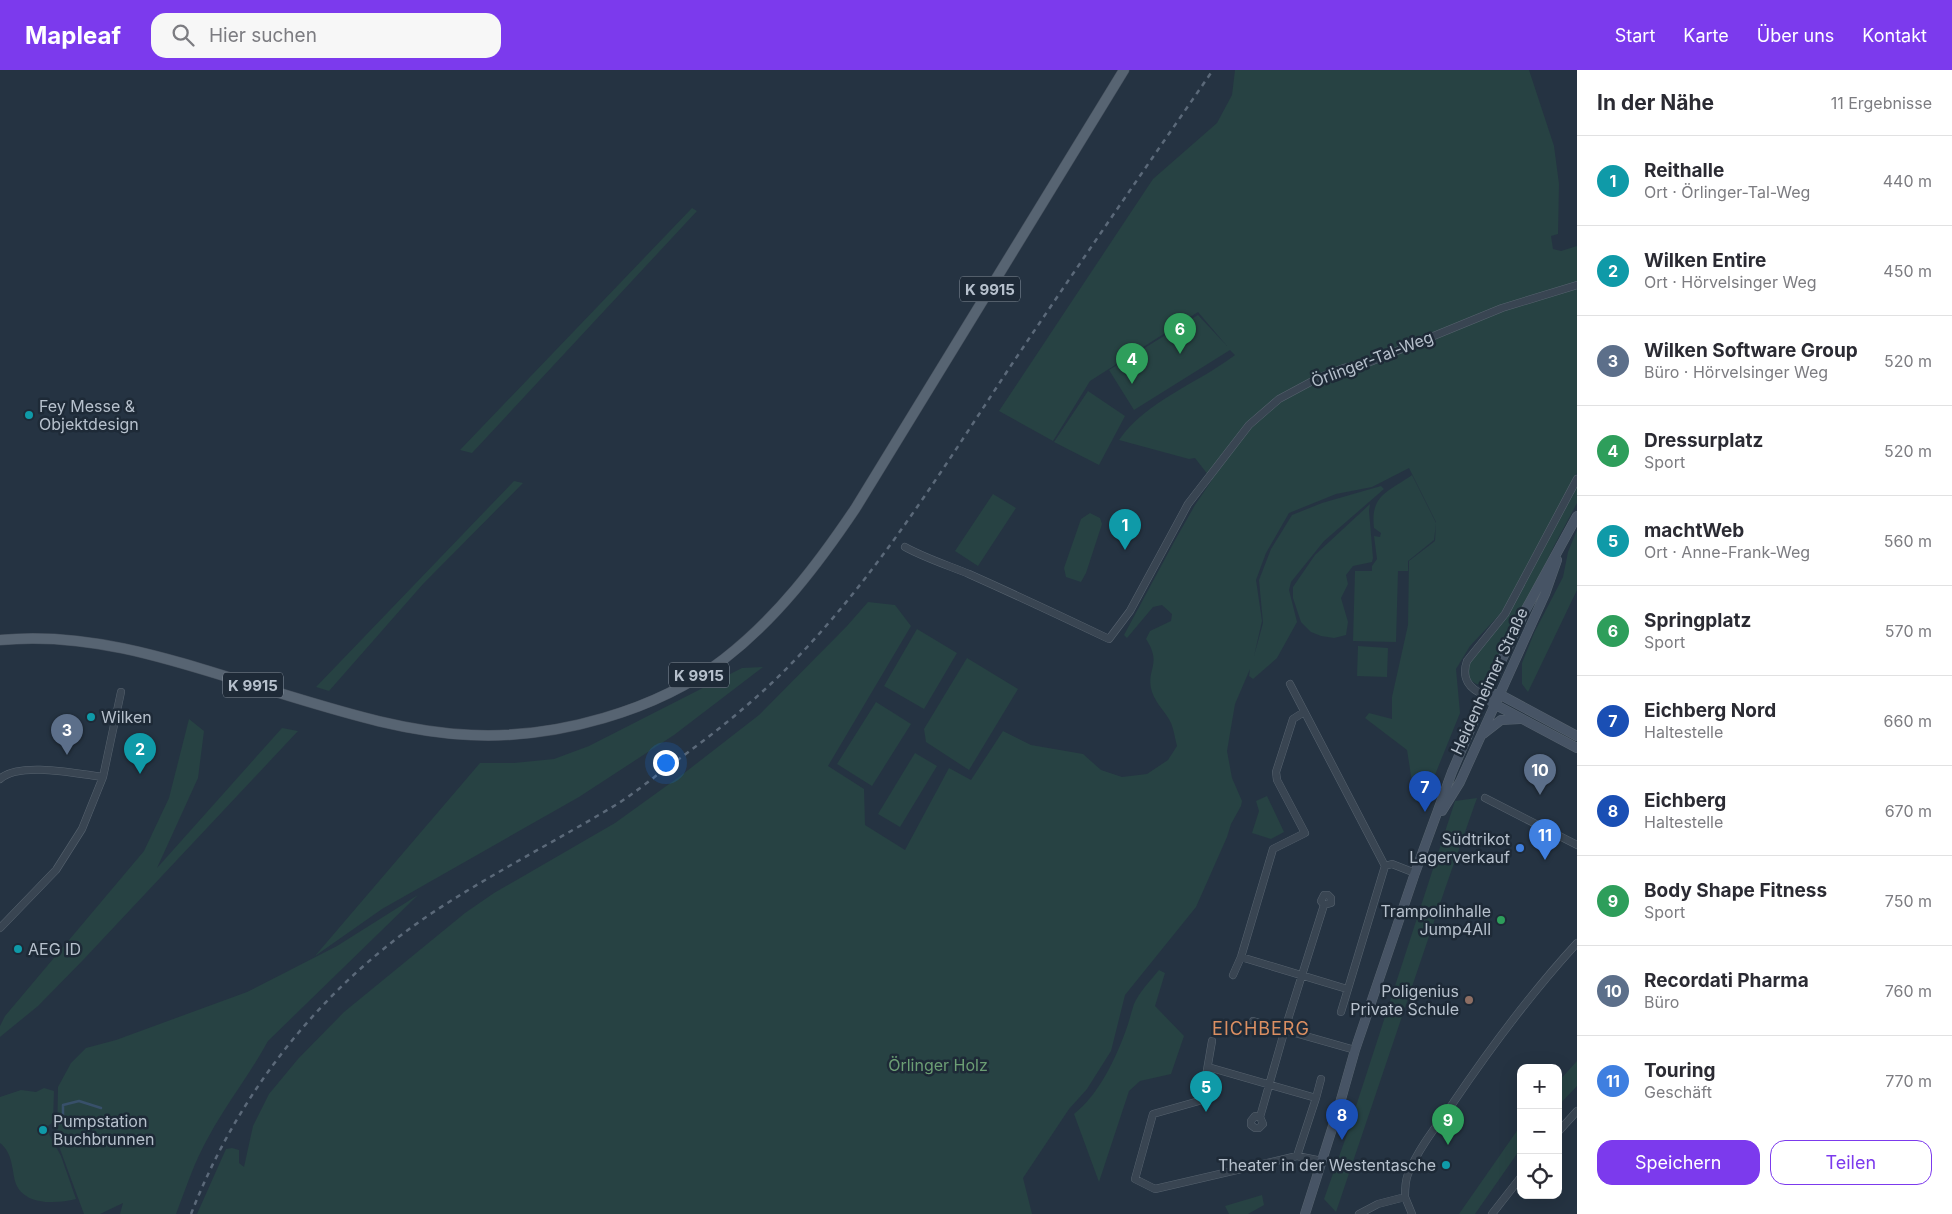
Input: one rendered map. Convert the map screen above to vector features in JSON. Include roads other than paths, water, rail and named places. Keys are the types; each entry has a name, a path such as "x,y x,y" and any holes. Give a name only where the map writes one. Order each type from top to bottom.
{"main road":[{"name":"K 9915","path":"0,640 89,641 135,650 177,660 360,717 428,730 470,735 505,735 548,731 614,715 654,699 688,682 722,660 776,611 820,559 842,529 1124,70"},
{"name":"Heidenheimer Straße","path":"1436,820 1456,788 1545,594 1560,550 1577,516"},
{"name":"Heidenheimer Straße","path":"1305,1214 1355,1050 1415,873 1452,772 1485,695 1525,611 1547,569 1560,550"},
{"path":"1507,678 1508,690 1524,707"},
{"path":"1485,695 1499,694 1577,736"},
{"path":"1485,695 1494,704 1577,748"},
{"path":"1479,738 1488,728 1501,720 1523,720"}],"street":[{"name":"Örlinger-Tal-Weg","path":"905,548 920,556 948,565 1109,639 1130,611 1188,504 1249,425 1279,399 1318,378 1344,368 1370,362 1502,308 1577,285"},
{"path":"1485,695 1475,691 1466,679 1464,670 1467,661 1506,614 1577,479"},
{"path":"1290,684 1386,866 1341,1012"},
{"path":"0,928 56,870 82,829 103,777 121,692"},
{"path":"1233,976 1273,849 1305,833 1277,780 1276,772 1293,719 1304,712"},
{"path":"0,779 4,776 30,770 48,769 103,777"},
{"path":"1485,798 1577,845"},
{"path":"1386,866 1392,864 1415,873"},
{"path":"1260,1117 1324,905"},
{"path":"1412,1214 1405,1196 1406,1179 1408,1172 1432,1132 1489,1051 1544,980 1577,943"},
{"path":"1240,958 1347,989"},
{"path":"1252,1021 1355,1050"},
{"path":"1212,1041 1208,1067 1199,1101 1153,1114 1135,1179 1155,1189 1298,1156 1322,1161"},
{"path":"1208,1067 1316,1098"},
{"path":"1298,1156 1321,1079"},
{"path":"1562,1128 1577,1111"},
{"path":"1492,1214 1517,1182"},
{"path":"1359,1214 1378,1204 1405,1196"}],"waterway":[{"path":"59,1124 63,1118 63,1105 79,1101 101,1108"}],"railway":[{"path":"191,1214 233,1125 259,1084 288,1045 320,1008 355,974 392,942 432,913 634,793 746,706 777,678 823,629 910,518 1063,288 1213,70"}],"place":[{"name":"Springplatz","path":"1180,354"},
{"name":"Dressurplatz","path":"1132,384"},
{"name":"Fey Messe & Objektdesign","path":"29,415"},
{"name":"Reithalle","path":"1125,550"},
{"name":"Wilken","path":"91,717"},
{"name":"Wilken Software Group","path":"67,755"},
{"name":"Wilken Entire","path":"140,774"},
{"name":"Recordati Pharma","path":"1540,795"},
{"name":"Eichberg Nord","path":"1425,812"},
{"name":"Südtrikot Lagerverkauf","path":"1520,848"},
{"name":"Touring","path":"1545,860"},
{"name":"Trampolinhalle Jump4All","path":"1501,920"},
{"name":"AEG ID","path":"18,949"},
{"name":"Poligenius Private Schule","path":"1469,1000"},
{"name":"machtWeb","path":"1206,1112"},
{"name":"Pumpstation Buchbrunnen","path":"43,1130"},
{"name":"Eichberg","path":"1342,1140"},
{"name":"Body Shape Fitness","path":"1448,1145"},
{"name":"Theater in der Westentasche","path":"1446,1165"}],"district":[{"name":"EICHBERG","path":"1261,1028"}],"park label":[{"name":"Örlinger Holz","path":"938,1065"}]}
